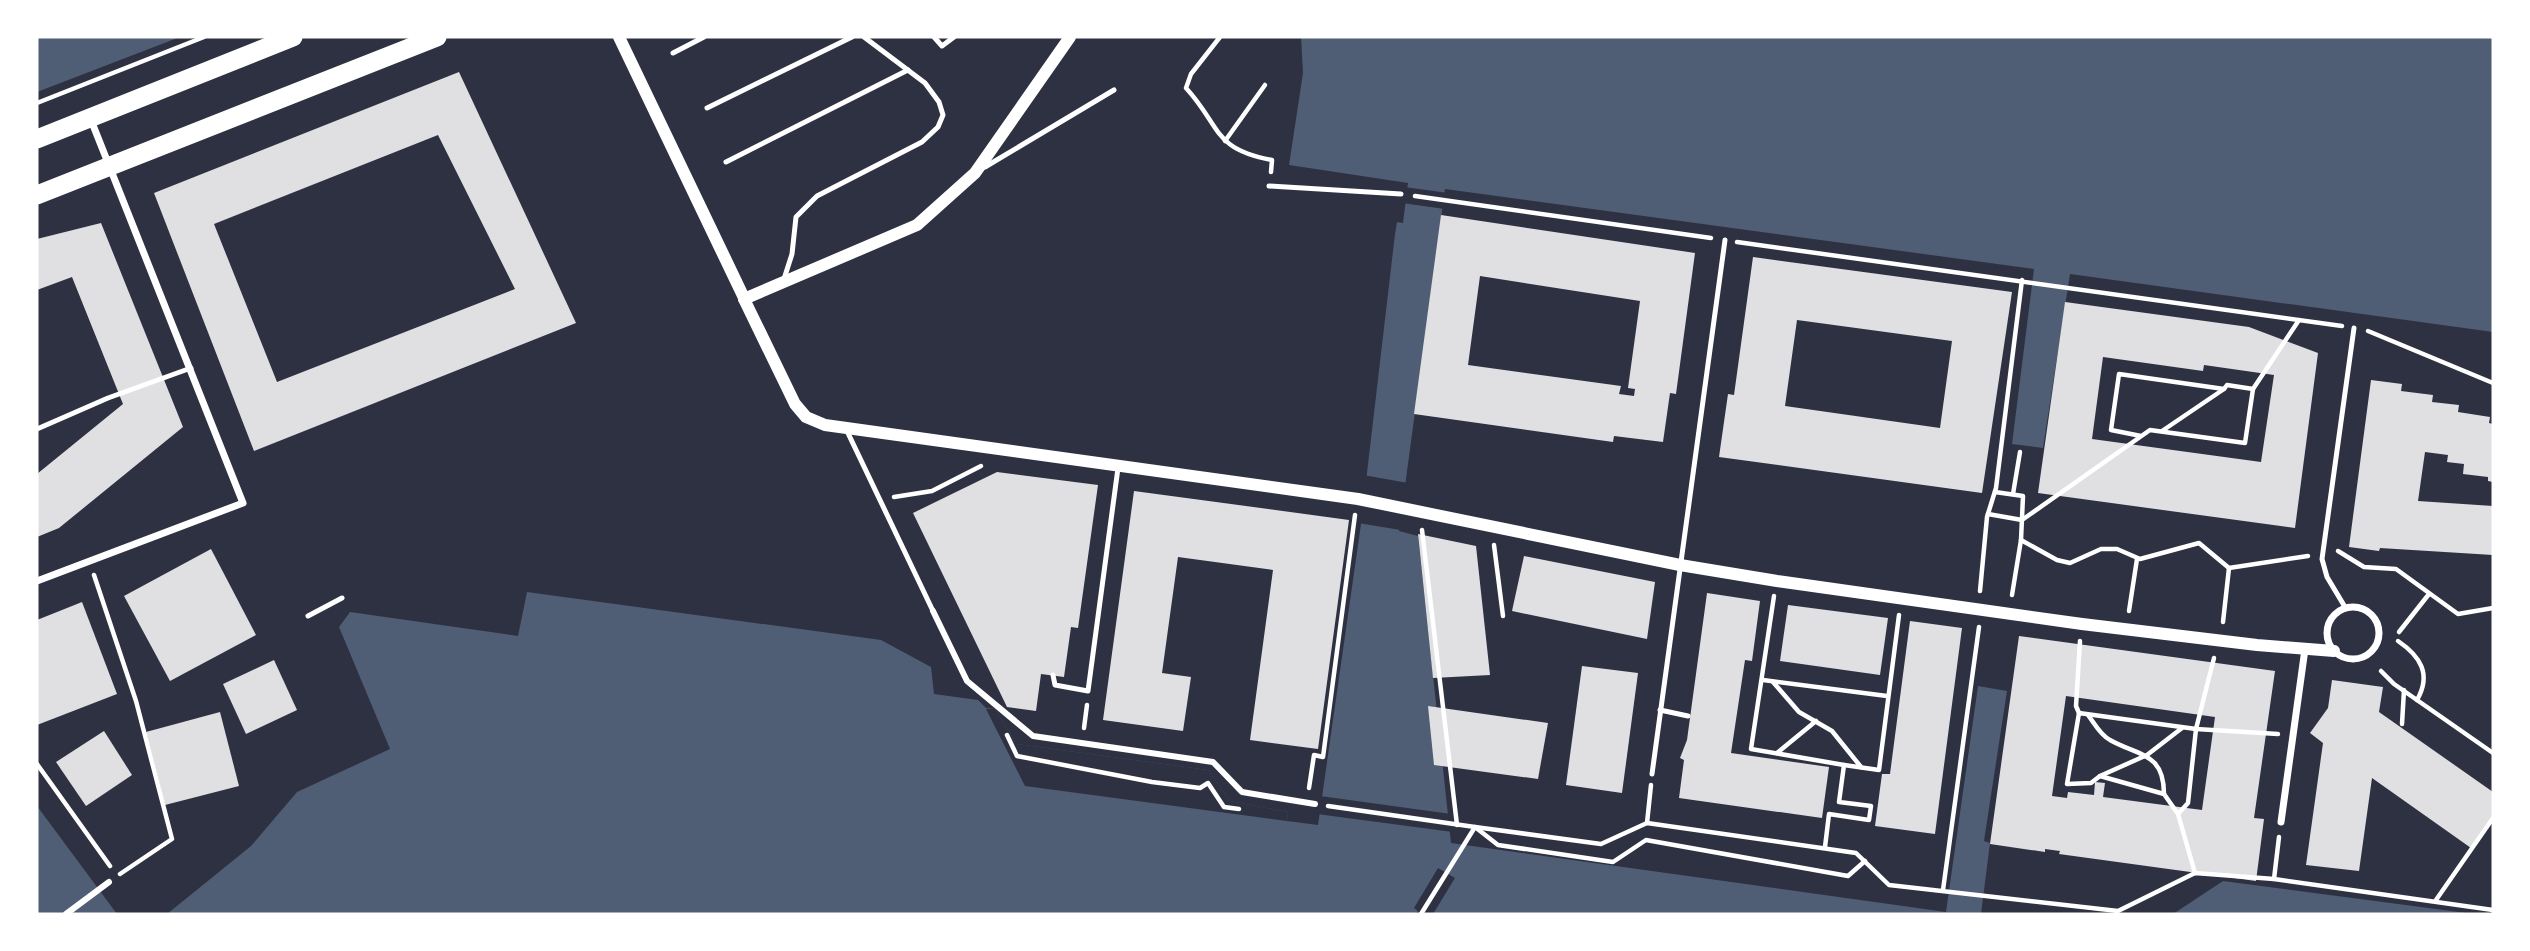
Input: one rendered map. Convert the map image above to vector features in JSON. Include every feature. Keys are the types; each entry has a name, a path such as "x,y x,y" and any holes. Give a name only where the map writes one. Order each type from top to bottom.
{"highway":[{"path":"37,139 293,37"},
{"path":"37,195 437,37"}],"street":[{"path":"619,37 801,412 813,421 846,428 1358,499 1680,565 1777,581 2082,624 2334,651 2348,659 2365,656 2372,651 2379,635 2375,618 2369,612 2353,606 2337,611 2328,625 2328,642 2334,651"},
{"path":"745,300 918,225 975,173 1070,37"},
{"path":"37,581 243,503 90,117"},
{"path":"933,611 967,681 1033,736 1213,762 1242,792 1315,804"},
{"path":"2281,822 2305,649"},
{"path":"66,914 108,882"}],"lane":[{"path":"673,53 704,37"},
{"path":"707,108 852,37"},
{"path":"780,284 788,275 796,217 817,196 922,142 938,127 943,115 939,102 925,83 864,37"},
{"path":"934,37 942,46 954,37"},
{"path":"726,162 908,71"},
{"path":"975,173 1114,90"},
{"path":"1269,186 1401,194"},
{"path":"1652,774 1725,240"},
{"path":"2345,607 2327,577 2323,553 2354,328"},
{"path":"37,429 108,398 191,368"},
{"path":"846,428 933,611"},
{"path":"1053,675 1055,685 1088,691 1119,464"},
{"path":"308,616 342,598"},
{"path":"1660,710 1688,716"}],"path":[{"path":"37,103 204,37"},
{"path":"1220,37 1191,74 1186,88 1198,101 1210,125 1225,141 1244,155 1272,160 1269,186"},
{"path":"1225,141 1265,85"},
{"path":"1401,194 1447,201"},
{"path":"1980,591 1987,514 1995,492 2025,281 2354,328"},
{"path":"1987,514 2022,520 2150,430 2245,443 2253,389 2298,320"},
{"path":"2379,336 2493,383"},
{"path":"2141,436 2111,430 2119,373 2224,389"},
{"path":"2161,431 2227,385 2253,389"},
{"path":"2013,494 2020,452"},
{"path":"880,500 932,491 985,464"},
{"path":"1995,492 2023,496 2021,540 2012,595"},
{"path":"1307,803 1314,755 1323,757 1355,515"},
{"path":"1422,529 1457,825"},
{"path":"2021,540 2057,560 2070,563 2101,549 2117,549 2137,559 2199,543 2229,568 2339,551 2364,567 2396,569 2458,614 2493,608"},
{"path":"1494,544 1503,617"},
{"path":"2129,611 2137,559"},
{"path":"37,764 117,876 172,839 136,701 89,561"},
{"path":"2222,623 2229,568"},
{"path":"1777,581 1751,749 1861,768 1879,770 1902,597"},
{"path":"2399,632 2428,594"},
{"path":"1943,890 1979,632"},
{"path":"2080,640 2076,706 2079,713 2067,784 2091,783 2100,776 2147,755 2183,727"},
{"path":"2398,641 2412,650 2424,668 2424,684 2417,699"},
{"path":"2178,814 2189,803 2196,729 2214,657"},
{"path":"2381,671 2493,753"},
{"path":"1763,680 1887,696"},
{"path":"1773,681 1799,712 1832,731 1861,768"},
{"path":"2402,723 2404,690"},
{"path":"1083,743 1088,691"},
{"path":"992,703 1017,756 1092,768 1152,782 1200,788 1208,783"},
{"path":"2079,713 2196,729 2293,736"},
{"path":"2088,715 2107,739 2147,755 2164,780 2164,794 2178,814 2195,873"},
{"path":"1776,753 1816,721"},
{"path":"1825,847 1829,814 1869,820 1871,806 1839,802 1844,765"},
{"path":"1647,823 1652,774"},
{"path":"2100,776 2164,794"},
{"path":"1315,804 1601,844 1647,823 1856,853 1889,885 2118,911 2195,873 2274,880 2493,910"},
{"path":"2435,900 2493,818"},
{"path":"2274,880 2281,822"},
{"path":"1421,914 1475,828"},
{"path":"1475,828 1498,845 1613,862 1646,840 1848,876 1865,861"}],"water":[{"path":"37,37 180,37 37,92"},
{"path":"1301,37 2493,37 2493,332 2070,274 2043,448 2012,444 2034,269 1445,189 1399,531 1418,536 1451,843 1946,912 1978,686 2007,691 1984,841 1990,843 1981,914 167,914 251,846 297,792 390,749 339,627 350,612 518,636 527,592 881,640 931,667 934,694 978,700 986,708 995,709 1017,744 1208,770 1230,801 1288,812 1287,821 1318,825 1361,524 1395,234 1397,222 1403,223 1408,183 1289,165 1303,73"},
{"path":"37,806 117,914 37,914"},
{"path":"2223,881 2474,914 2173,914"}],"pier":[{"path":"1404,187 1448,193 1445,209 1402,203"},
{"path":"1363,475 1408,483 1403,529 1407,531 1358,523"},
{"path":"986,709 995,709 1017,744 1208,770 1230,801 1288,812 1287,821 1025,786"},
{"path":"1320,796 1451,814 1453,832 1317,814"},
{"path":"1438,868 1455,878 1433,914 1415,914 1418,911 1414,908"}],"building":[{"path":"459,72 576,323 254,451 154,193","holes":["438,135 515,289 277,382 214,224"]},
{"path":"1441,215 1695,253 1676,394 1670,393 1663,442 1614,436 1613,442 1414,414","holes":["1480,276 1640,301 1628,388 1635,389 1634,396 1619,394 1621,386 1468,365"]},
{"path":"101,223 183,427 59,528 37,537 37,474 123,404 72,277 37,290 37,239"},
{"path":"1753,257 2012,292 1982,493 1719,457 1728,394 1734,395","holes":["1797,320 1952,341 1940,428 1785,406"]},
{"path":"2065,302 2249,327 2318,353 2295,528 2038,493","holes":["2103,357 2203,371 2204,365 2274,375 2261,462 2092,439"]},
{"path":"2371,380 2402,384 2401,391 2433,395 2432,402 2459,405 2458,412 2490,417 2489,423 2493,424 2493,482 2488,481 2488,477 2463,474 2464,464 2447,462 2448,455 2425,452 2418,501 2493,506 2493,555 2380,548 2379,551 2349,547"},
{"path":"997,472 1098,485 1078,628 1071,627 1064,677 1041,674 1036,711 1007,707 913,513"},
{"path":"1134,491 1349,520 1318,749 1250,740 1273,570 1178,557 1162,673 1191,677 1183,731 1103,720"},
{"path":"1418,534 1476,546 1490,675 1433,678"},
{"path":"211,549 256,635 170,681 124,596"},
{"path":"1524,556 1655,582 1647,639 1512,611"},
{"path":"1707,593 1760,601 1752,661 1745,660 1731,753 1829,767 1822,818 1679,798 1684,760 1680,758 1687,740"},
{"path":"82,602 117,694 37,725 37,620"},
{"path":"1788,605 1888,618 1880,675 1780,661"},
{"path":"1910,621 1962,628 1935,834 1875,826 1882,774 1890,774"},
{"path":"2019,636 2275,671 2254,818 2264,819 2256,881 2059,854 2060,851 2045,849 2045,852 1990,844","holes":["2066,696 2215,717 2202,810 2103,797 2105,783 2095,782 2094,795 2068,792 2067,798 2052,796"]},
{"path":"274,660 297,710 246,734 223,684"},
{"path":"1582,666 1638,673 1622,793 1566,785"},
{"path":"2332,680 2383,687 2379,712 2493,792 2493,817 2471,848 2372,778 2359,871 2306,865 2323,743 2310,733 2328,708"},
{"path":"1428,706 1548,723 1538,779 1434,765"},
{"path":"220,712 239,786 165,805 146,732"},
{"path":"104,731 132,775 86,806 56,762"}]}
